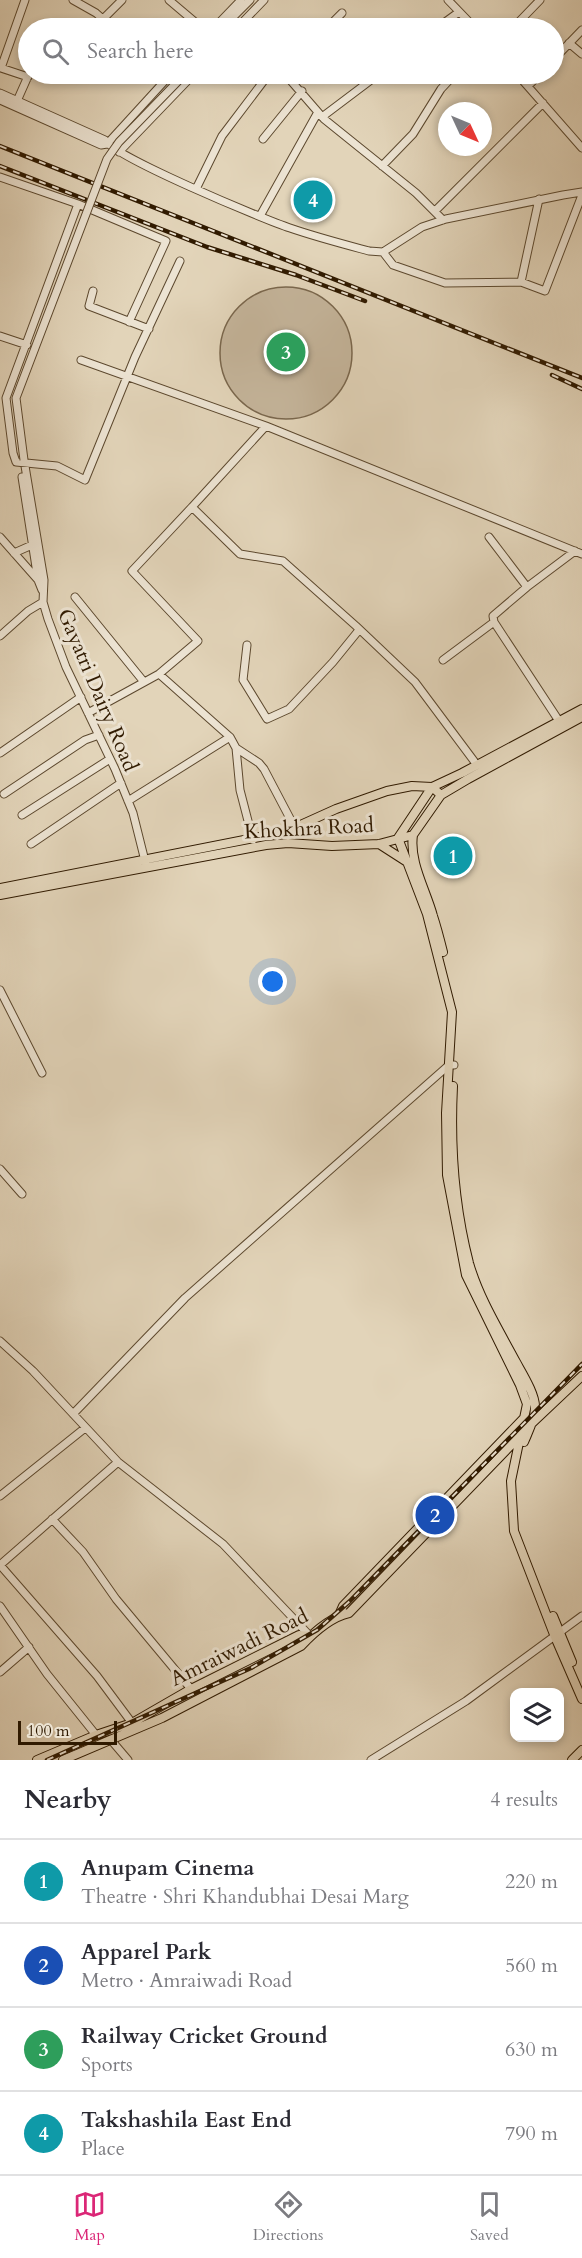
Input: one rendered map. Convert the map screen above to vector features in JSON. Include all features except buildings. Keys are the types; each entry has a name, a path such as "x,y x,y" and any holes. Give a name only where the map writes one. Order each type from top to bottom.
{"main road":[{"name":"Khokhra Road","path":"0,895 285,832 336,809 387,791 412,786 432,787 582,708"},
{"path":"536,1406 466,1275 447,1175 446,1113 457,1010 434,916 411,845 413,835 441,795 582,717"},
{"path":"441,795 432,787 399,838 427,914 452,1012 452,1065"},
{"path":"285,832 288,843"},
{"name":"Khokhra Road","path":"0,888 266,845 288,843 332,846 379,844 413,835"},
{"path":"379,844 407,862"},
{"path":"339,1615 343,1606 529,1420 555,1402 582,1376"},
{"path":"520,1377 529,1420 516,1481 520,1529 582,1699"},
{"path":"536,1406 555,1402"},
{"path":"536,1406 522,1435 511,1481 514,1531 558,1636 582,1685"},
{"name":"Amraiwadi Road","path":"38,1760 96,1735 132,1723 191,1689 299,1635 310,1636 339,1615 349,1613 522,1435"},
{"path":"63,1760 162,1718 302,1646 310,1636"},
{"path":"572,1760 582,1750"}],"street":[{"path":"19,18 25,0"},
{"path":"73,0 101,18"},
{"path":"104,18 122,0"},
{"path":"169,0 190,18"},
{"path":"224,18 241,0"},
{"path":"232,18 250,0"},
{"path":"238,18 255,0"},
{"path":"247,18 264,0"},
{"path":"448,0 465,18"},
{"path":"523,18 540,0"},
{"path":"451,18 459,12"},
{"path":"337,18 342,13"},
{"path":"18,20 1,68 18,72"},
{"path":"564,48 582,30"},
{"path":"569,43 582,54"},
{"path":"17,101 24,84"},
{"path":"0,100 101,145 107,144 159,84"},
{"path":"22,462 12,398 103,156 116,139 169,84"},
{"path":"43,592 38,580 32,545 16,398 107,159 120,142 175,84"},
{"path":"119,152 184,84"},
{"path":"196,189 222,136 261,84"},
{"path":"295,84 320,114 416,193 443,220"},
{"path":"260,216 320,114 364,84"},
{"path":"382,166 413,134 446,84"},
{"path":"528,86 582,148"},
{"path":"263,139 302,91"},
{"path":"0,93 105,140 119,152 196,189 289,228 369,251 383,252 422,227 443,220 539,199 582,194 545,291 521,282 445,283 393,265 383,252"},
{"path":"435,212 543,103"},
{"path":"0,177 78,204 166,241 129,322"},
{"path":"521,282 539,199"},
{"path":"78,204 6,398 16,462 57,466 85,480 127,376 180,261"},
{"path":"93,291 89,306 149,329"},
{"path":"0,336 27,345"},
{"path":"81,360 266,426 578,553"},
{"path":"88,713 159,674 198,641 132,572 266,426"},
{"name":"Gayatri Dairy Road","path":"22,462 44,580 43,602 48,620 66,667 121,783 146,863"},
{"path":"192,507 240,554 283,561 416,682 477,765"},
{"path":"0,537 38,580"},
{"path":"489,537 528,587"},
{"path":"14,553 32,545"},
{"path":"559,721 494,622 493,616 562,561 578,553"},
{"path":"75,597 144,682"},
{"path":"0,636 28,611 43,602"},
{"path":"443,660 494,622"},
{"path":"246,645 243,680 267,719 289,709 359,630"},
{"path":"159,674 230,737 236,748 240,789 253,840"},
{"path":"0,753 81,697"},
{"path":"4,794 85,740 99,735"},
{"path":"128,801 166,775 230,737"},
{"path":"236,748 259,763 264,769 295,828"},
{"path":"22,815 110,759"},
{"path":"31,844 121,783"},
{"path":"0,990 42,1073"},
{"path":"74,1414 185,1298 452,1065"},
{"path":"0,1170 22,1194"},
{"path":"0,1341 33,1371 118,1462 224,1544 310,1636"},
{"path":"0,1496 84,1428"},
{"path":"118,1462 0,1565 97,1676 132,1723"},
{"path":"52,1519 82,1552 116,1599 191,1689"},
{"path":"0,1606 47,1674 96,1735"},
{"path":"370,1760 466,1701 558,1636 582,1616"},
{"path":"0,1672 29,1647"},
{"path":"111,1740 128,1760"}],"shaded area":[{"path":"286,287 311,292 333,306 347,328 352,353 347,378 333,400 311,414 286,419 261,414 239,400 225,378 220,353 225,328 239,306 261,292"}],"railway":[{"path":"0,146 582,378"},
{"path":"0,166 207,247 296,275 365,301"},
{"path":"552,375 582,389"},
{"path":"47,1760 251,1668 317,1630 350,1601 582,1364"}],"place":[{"name":"Takshashila East End","path":"313,200"},
{"name":"Railway Cricket Ground","path":"286,352"},
{"name":"Anupam Cinema","path":"453,856"},
{"name":"Apparel Park","path":"435,1515"}]}
